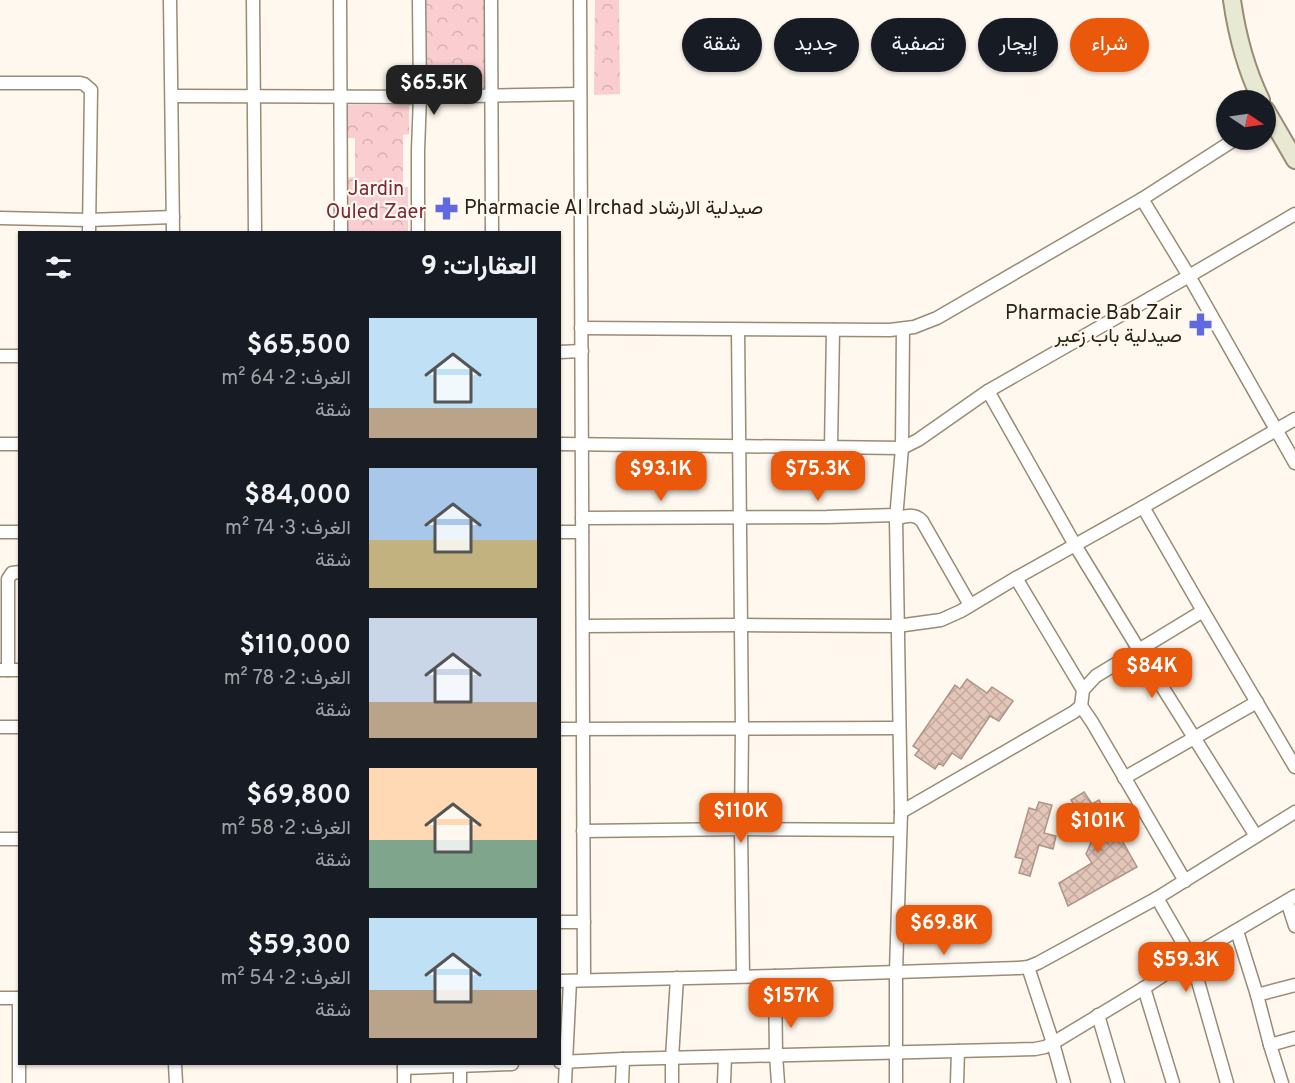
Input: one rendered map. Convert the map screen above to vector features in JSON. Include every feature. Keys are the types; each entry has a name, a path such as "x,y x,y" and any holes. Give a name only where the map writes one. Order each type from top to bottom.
{"main road":[{"path":"1232,0 1244,58 1256,90"},
{"path":"1276,129 1295,160"}],"street":[{"path":"170,0 173,231"},
{"path":"253,0 255,231"},
{"path":"340,0 341,231"},
{"path":"418,231 419,0"},
{"path":"491,0 492,231"},
{"path":"580,0 584,979"},
{"path":"0,83 80,83 91,90 89,226"},
{"path":"172,96 420,97 580,94"},
{"path":"581,328 890,330 914,327 937,318 1142,199 1218,150"},
{"path":"1142,199 1190,276 1295,463"},
{"path":"561,444 902,448 918,440 988,391 1295,214"},
{"path":"0,218 89,226 173,217"},
{"path":"896,1083 896,972 901,813 896,517 902,448 903,329"},
{"path":"738,330 743,976"},
{"path":"831,447 833,330"},
{"path":"561,352 582,351"},
{"path":"0,356 18,356"},
{"path":"988,391 1075,545 1256,836"},
{"path":"583,626 897,626 941,620 952,616 1295,419"},
{"path":"0,444 18,444"},
{"path":"1143,507 1295,767"},
{"path":"582,518 918,516 970,605"},
{"path":"0,532 18,532"},
{"path":"561,532 582,532"},
{"path":"9,670 8,579 12,573 18,572"},
{"path":"1016,578 1083,690"},
{"path":"1185,881 1081,706 1083,690 1096,676 1203,611"},
{"path":"1124,778 1257,702"},
{"path":"901,813 1081,706"},
{"path":"0,727 18,727"},
{"path":"561,729 899,728"},
{"path":"565,1083 562,1062 565,981 1028,967 1157,898 1295,812"},
{"path":"583,831 900,830"},
{"path":"0,839 18,839"},
{"path":"1157,898 1191,957 1227,1083"},
{"path":"562,1062 1035,1049 1045,1047 1191,957 1291,899 1295,926"},
{"path":"561,922 584,922"},
{"path":"1237,931 1282,1083"},
{"path":"1028,967 1064,1083"},
{"path":"775,976 778,1083"},
{"path":"672,1083 677,978"},
{"path":"1257,995 1295,984"},
{"path":"1144,988 1173,1083"},
{"path":"0,998 18,998"},
{"path":"1098,1015 1118,1083"},
{"path":"1270,1046 1295,1038"},
{"path":"957,1083 958,1051"},
{"path":"724,1083 725,1057"},
{"path":"622,1059 622,1083"},
{"path":"19,1065 19,1083"},
{"path":"175,1065 176,1083"},
{"path":"404,1083 404,1066 460,1065 460,1083"}],"green space":[{"path":"426,0 484,0 484,88 426,88"},
{"path":"595,0 619,0 620,94 594,95"},
{"name":"Jardin Ouled Zaer","path":"345,105 409,105 409,134 403,135 403,187 408,187 408,231 345,231 345,178 355,177 355,138 345,138"}],"building":[{"path":"967,679 987,693 992,687 1013,701 999,721 990,716 961,759 952,753 943,766 939,763 935,769 915,755 919,750 913,746 955,685 960,689"},
{"path":"1084,792 1092,804 1099,800 1137,867 1068,906 1059,883 1092,863 1086,854 1094,836 1071,800"},
{"path":"1039,802 1052,805 1044,833 1056,836 1053,849 1039,845 1030,876 1019,873 1023,859 1015,857 1029,808 1036,810"}],"place":[{"name":"Pharmacie Al Irchad صيدلية الارشاد","path":"446,209"},
{"name":"Pharmacie Bab Zair صيدلية باب زعير","path":"1200,325"}]}
